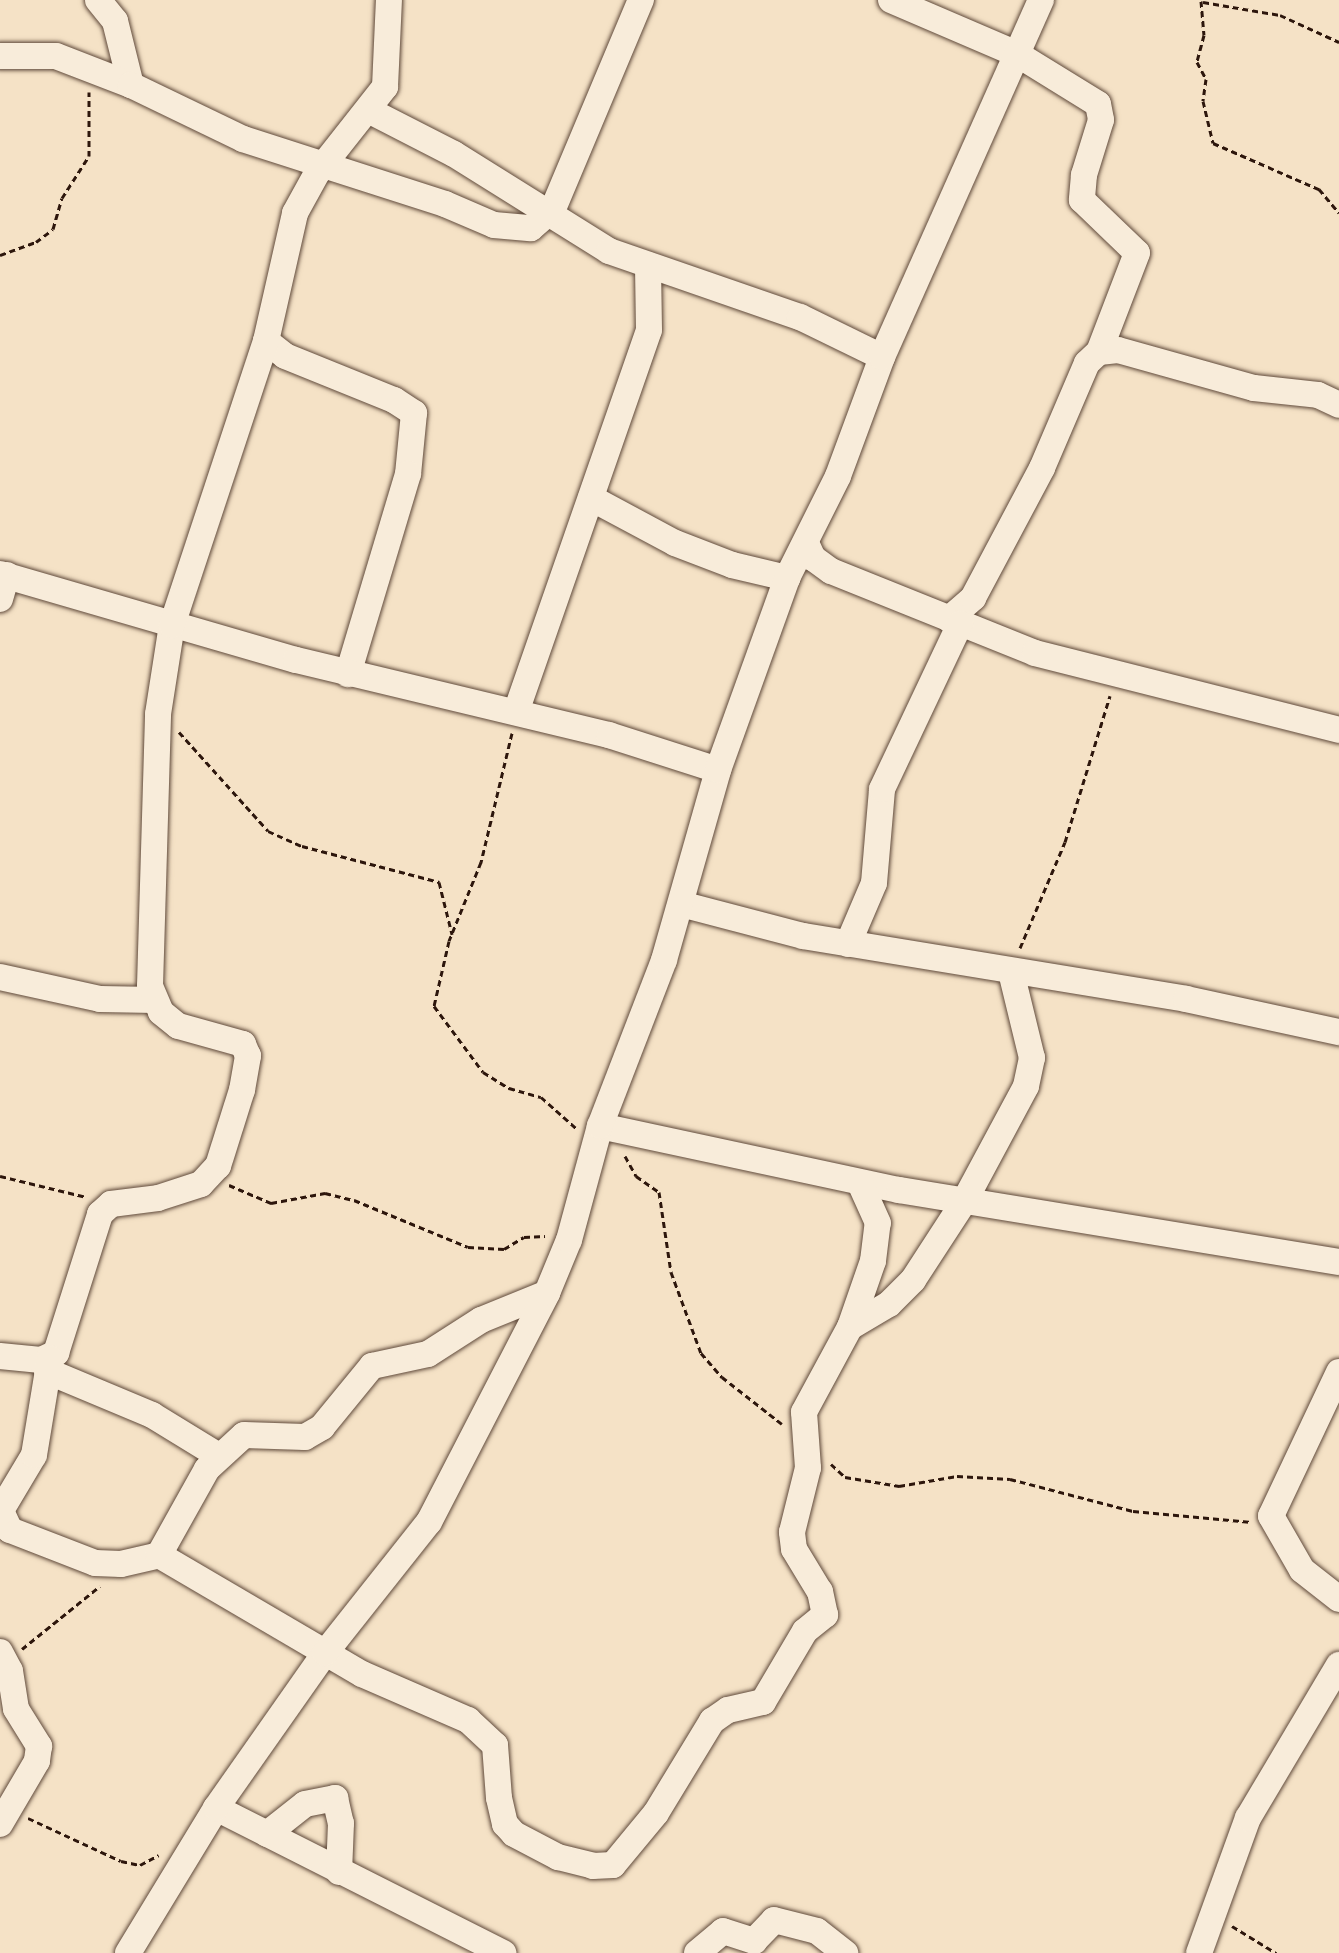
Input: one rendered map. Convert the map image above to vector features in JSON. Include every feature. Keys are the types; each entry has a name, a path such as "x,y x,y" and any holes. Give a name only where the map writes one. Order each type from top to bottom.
{"street":[{"path":"98,0 115,21 131,85"},
{"path":"389,0 387,78 370,111 326,163 295,213 266,341 172,625 158,714 150,972 155,1000 178,1026 247,1048 242,1090 218,1166 206,1179 158,1198 111,1204 95,1225 56,1353 48,1365 34,1455 1,1512 10,1530 95,1563 121,1564 159,1555 325,1653 451,1710 488,1735 498,1757 505,1824 530,1846 593,1866 613,1865 656,1813 712,1721 728,1710 763,1702 805,1631 825,1615 820,1592 792,1541 808,1468 804,1440 807,1404 850,1327 873,1261 878,1223 860,1183"},
{"path":"2,58 56,56 131,85 243,139 326,163 506,229 531,228 549,216 641,0"},
{"path":"848,944 874,883 882,789 955,621 973,598 1042,468 1087,363 1099,352 1137,253 1082,200 1101,109 1080,89 1017,54 891,0"},
{"path":"128,1953 216,1808 325,1653 429,1522 547,1293 605,1135 681,904 718,770 787,578 838,476 882,357 1041,0"},
{"path":"370,111 454,154 609,251 800,317 882,357"},
{"path":"516,712 649,330 648,265"},
{"path":"266,341 285,356 414,413 408,474 348,674"},
{"path":"1099,352 1118,350 1254,388 1318,395 1339,405"},
{"path":"591,498 675,543 732,565 787,578"},
{"path":"806,543 821,566 1035,653 1339,730"},
{"path":"2,583 172,625 348,674 516,712 718,770"},
{"path":"681,904 744,923 848,944 1186,999 1339,1032"},
{"path":"850,1327 902,1293 965,1200 1031,1073 1029,1038 1011,972"},
{"path":"0,977 78,996 155,1000"},
{"path":"605,1135 860,1183 1339,1262"},
{"path":"159,1555 195,1487 219,1456 247,1434 305,1437 322,1427 372,1366 428,1354 481,1320 547,1293"},
{"path":"0,1356 48,1365 152,1415 219,1456"},
{"path":"1339,1372 1272,1509 1271,1522 1302,1570 1339,1599"},
{"path":"3,1656 16,1709 39,1746 5,1817"},
{"path":"1199,1953 1248,1818 1339,1665"},
{"path":"267,1834 305,1804 335,1798 341,1823 339,1872"},
{"path":"216,1808 503,1953"},
{"path":"697,1953 723,1931 754,1941 774,1920 817,1931 845,1953"}],"path":[{"path":"1339,42 1280,15 1201,1 1204,35 1197,62 1206,79 1203,101 1213,143 1319,189 1339,213"},
{"path":"0,255 49,234 62,198 86,166 92,122 88,68"},
{"path":"1011,972 1065,842 1115,673"},
{"path":"516,712 481,862 452,935 434,1000 436,1012 483,1072 509,1088 541,1097 605,1135 630,1168 659,1192 671,1272 701,1353 722,1377 804,1440"},
{"path":"158,714 201,754 268,831 302,846 439,882 452,935"},
{"path":"0,1176 111,1204"},
{"path":"206,1179 271,1203 325,1193 354,1200 468,1247 509,1248 527,1236 569,1240"},
{"path":"830,1463 845,1477 899,1486 957,1476 1010,1479 1133,1511 1271,1522"},
{"path":"3,1656 121,1564"},
{"path":"5,1817 121,1861 144,1864 162,1853"},
{"path":"1215,1915 1276,1953"}]}
